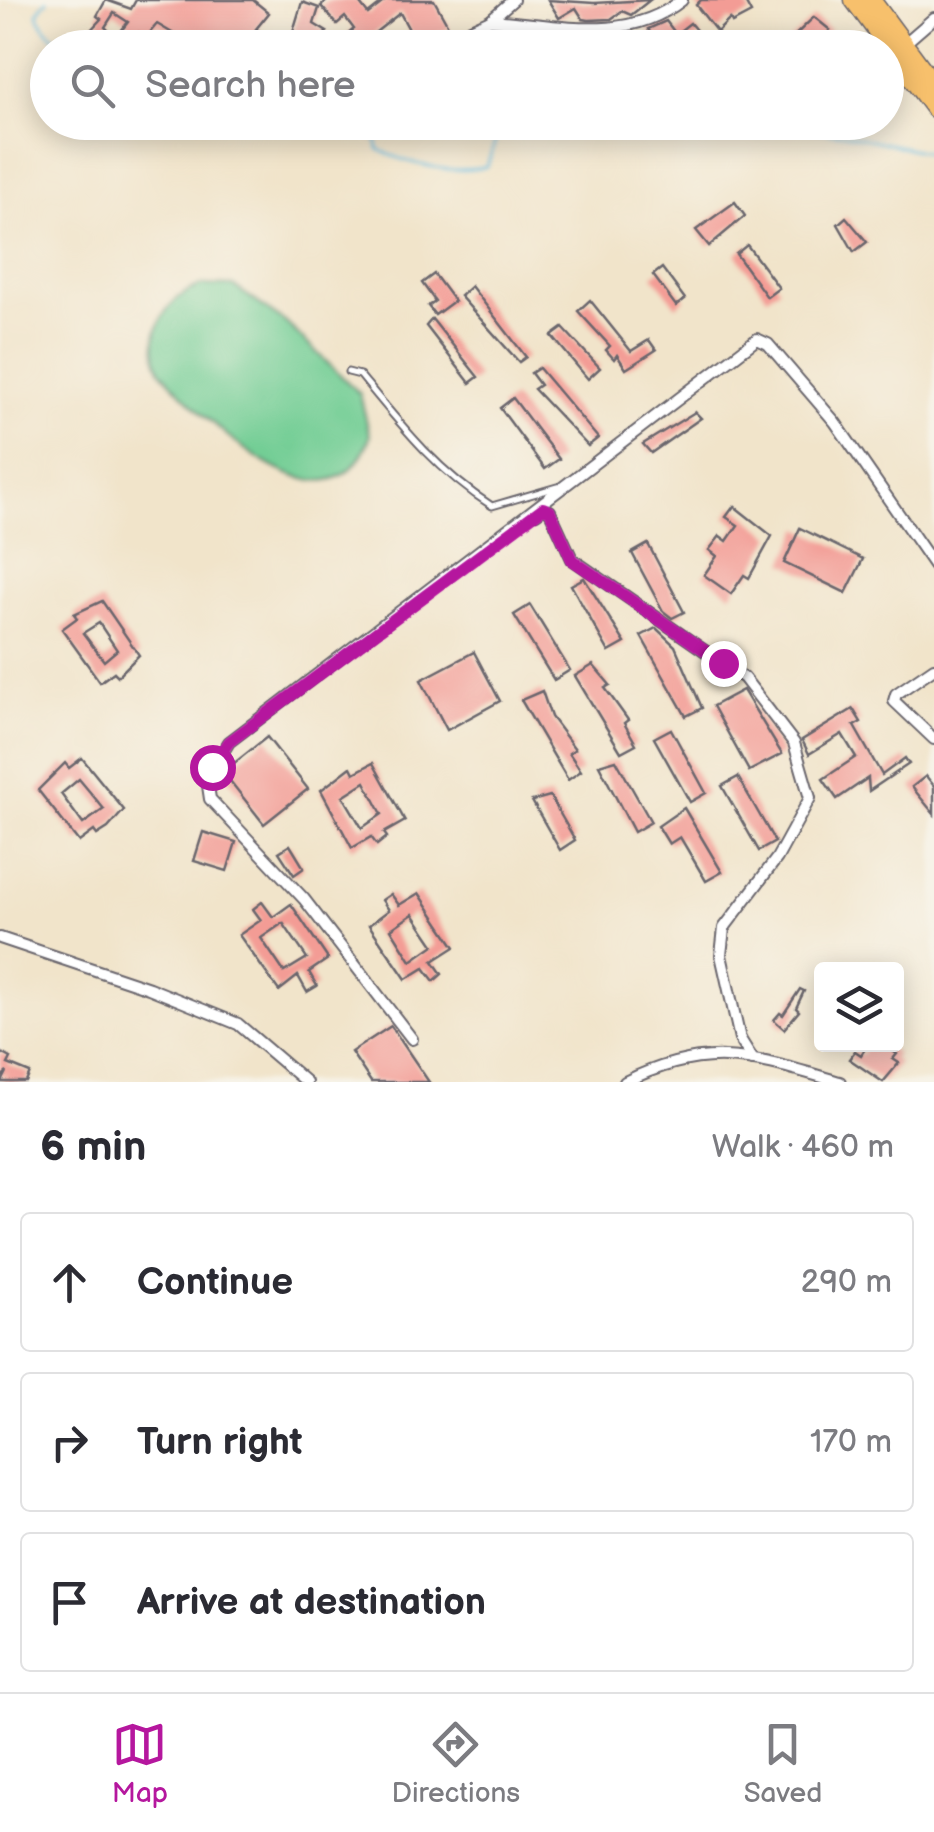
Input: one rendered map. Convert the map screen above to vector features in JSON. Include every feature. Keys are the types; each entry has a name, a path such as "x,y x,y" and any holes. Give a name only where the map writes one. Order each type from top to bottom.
{"highway":[{"path":"854,0 876,30"},
{"path":"871,0 894,30"},
{"path":"904,44 934,85"},
{"path":"904,68 934,108"}],"street":[{"path":"468,30 490,20 513,0"},
{"path":"490,20 590,30 626,27 682,0"},
{"path":"904,44 934,18"},
{"path":"412,1039 304,899 210,799 207,779 229,742 750,343 763,339 834,422 934,565"},
{"path":"517,524 543,508 550,511 572,560 744,678 794,744 810,798 777,858 731,912 720,950 740,1039 753,1060"},
{"path":"934,668 896,694 894,701 934,739"},
{"path":"0,938 149,988 238,1024 306,1082"},
{"path":"625,1082 680,1059 732,1056 840,1082"}],"lane":[{"path":"348,372 360,375 434,462 492,506 564,484"}],"green space":[{"path":"203,285 234,286 285,322 360,394 370,436 352,468 327,480 298,477 266,463 205,416 161,371 155,344 161,319 178,298"}],"building":[{"path":"106,0 131,9 136,0 253,0 269,13 258,30 167,30 157,24 152,30 122,30 128,22 114,13 105,27 108,30 91,30 101,19 97,16"},
{"path":"328,0 357,0 368,14 386,0 434,0 450,29 409,30 400,13 378,30 353,30 345,17 337,24 321,6"},
{"path":"548,0 650,0 631,15 622,11 611,19 589,20 583,19 576,8 559,18"},
{"path":"701,0 744,0 751,13 732,23 730,19 715,30 696,5"},
{"path":"302,2 319,8 314,24 324,30 293,30"},
{"path":"814,17 830,30 800,30"},
{"path":"666,21 673,30 649,30"},
{"path":"735,202 745,216 709,246 696,230"},
{"path":"846,217 867,242 854,252 838,224"},
{"path":"747,245 779,288 767,297 736,254"},
{"path":"662,268 685,299 676,306 653,275"},
{"path":"434,274 454,301 435,315 428,306 435,301 422,283"},
{"path":"471,286 526,357 519,362 460,296"},
{"path":"590,300 631,351 649,340 656,350 626,369 617,355 614,359 606,350 610,346 578,311"},
{"path":"432,319 478,377 470,383 426,326"},
{"path":"563,328 600,368 588,379 552,336"},
{"path":"539,368 598,438 588,446 534,389 540,385 531,373"},
{"path":"513,398 559,459 545,469 500,408"},
{"path":"695,412 701,418 651,453 643,444"},
{"path":"734,506 772,536 749,578 744,575 731,594 704,575 717,556 709,550 720,536 727,541 738,525 726,517"},
{"path":"800,528 863,559 846,593 784,563"},
{"path":"648,544 684,612 672,618 663,611 632,553"},
{"path":"584,578 625,643 609,652 571,585"},
{"path":"102,601 139,655 118,676 114,672 100,682 62,629 77,618 74,614","holes":["99,623 117,650 104,661 83,633"]},
{"path":"530,605 570,670 554,680 514,615"},
{"path":"656,628 675,646 702,708 686,716 641,636"},
{"path":"474,652 500,701 447,730 421,680"},
{"path":"593,665 610,685 605,688 628,720 624,723 636,744 621,752 575,676"},
{"path":"743,690 782,754 749,771 713,706"},
{"path":"542,691 551,717 575,749 569,753 581,771 568,780 521,700"},
{"path":"853,709 861,722 854,726 882,775 905,758 909,764 869,791 868,778 837,799 823,779 856,757 842,734 809,754 802,740"},
{"path":"671,729 706,793 690,802 654,738"},
{"path":"267,737 308,789 264,824 223,772"},
{"path":"82,758 124,810 108,828 97,835 94,831 79,842 38,790 65,763 69,768","holes":["79,779 104,809 83,824 61,794"]},
{"path":"616,760 651,822 634,832 599,765"},
{"path":"373,763 405,821 384,833 387,837 377,845 371,837 352,848 321,790 351,767 354,773","holes":["365,782 382,814 362,828 343,796"]},
{"path":"926,776 934,786 934,814 912,787"},
{"path":"738,777 775,842 759,851 722,786"},
{"path":"550,796 575,840 560,850 532,801"},
{"path":"684,808 722,872 706,881 680,837 669,844 658,826"},
{"path":"203,832 236,842 227,871 194,861"},
{"path":"290,845 304,868 294,875 279,852"},
{"path":"419,893 455,947 433,961 442,974 434,981 424,968 406,979 369,925 389,910 382,900 391,894 399,905","holes":["413,914 434,945 411,961 391,929"]},
{"path":"262,902 273,917 291,904 328,959 309,972 317,986 307,992 298,976 279,991 239,935 261,920 253,909","holes":["283,923 307,958 284,972 261,938"]},
{"path":"800,989 804,991 796,1008 799,1011 784,1029 774,1020 780,1013 783,1015"},
{"path":"391,1026 429,1082 371,1082 351,1052"},
{"path":"0,1052 11,1058 8,1064 30,1073 26,1082 2,1082 7,1072 0,1078"},
{"path":"854,1052 894,1052 897,1054 893,1059 899,1063 883,1082 849,1059"}],"waterway":[{"path":"47,0 37,13 48,30"},
{"path":"376,140 378,149 417,164 461,170 487,166 494,140"},
{"path":"871,140 934,154"}],"route":[{"path":"212,767 229,742 543,508 550,511 572,560 723,663"}]}
